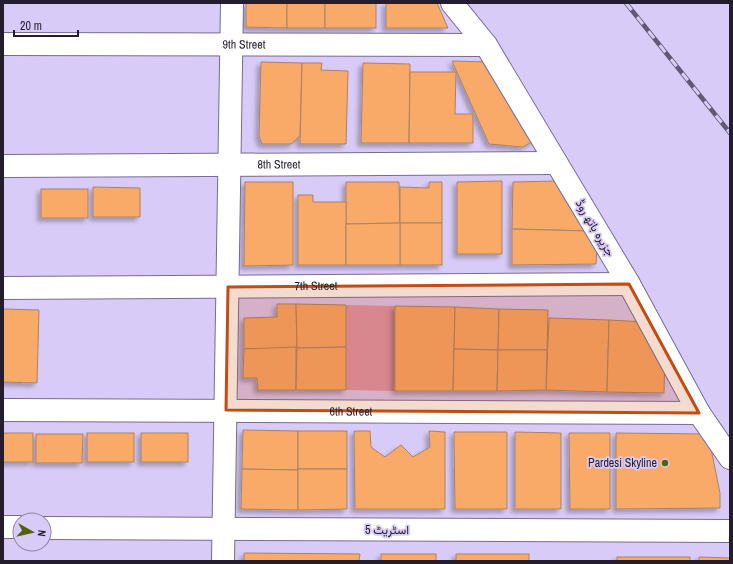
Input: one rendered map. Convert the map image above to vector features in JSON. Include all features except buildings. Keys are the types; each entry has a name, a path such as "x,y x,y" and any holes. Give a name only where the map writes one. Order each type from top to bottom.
{"street":[{"path":"223,561 232,3"},
{"name":"جزیرہ باتھ روڈ","path":"452,3 486,45 555,163 629,284 699,412 730,458"},
{"name":"9th Street","path":"3,44 486,45"},
{"name":"8th Street","path":"3,166 230,163 555,163"},
{"name":"7th Street","path":"3,288 629,284"},
{"name":"6th Street","path":"3,410 699,412"},
{"name":"اسٹریٹ 5","path":"52,528 730,530"}],"highlighted area":[{"path":"629,284 699,413 226,410 228,287"}],"shaded area":[{"path":"346,305 395,306 395,391 346,390"}],"railway":[{"path":"626,3 730,133"}],"place":[{"name":"Pardesi Skyline","path":"665,463"}]}
